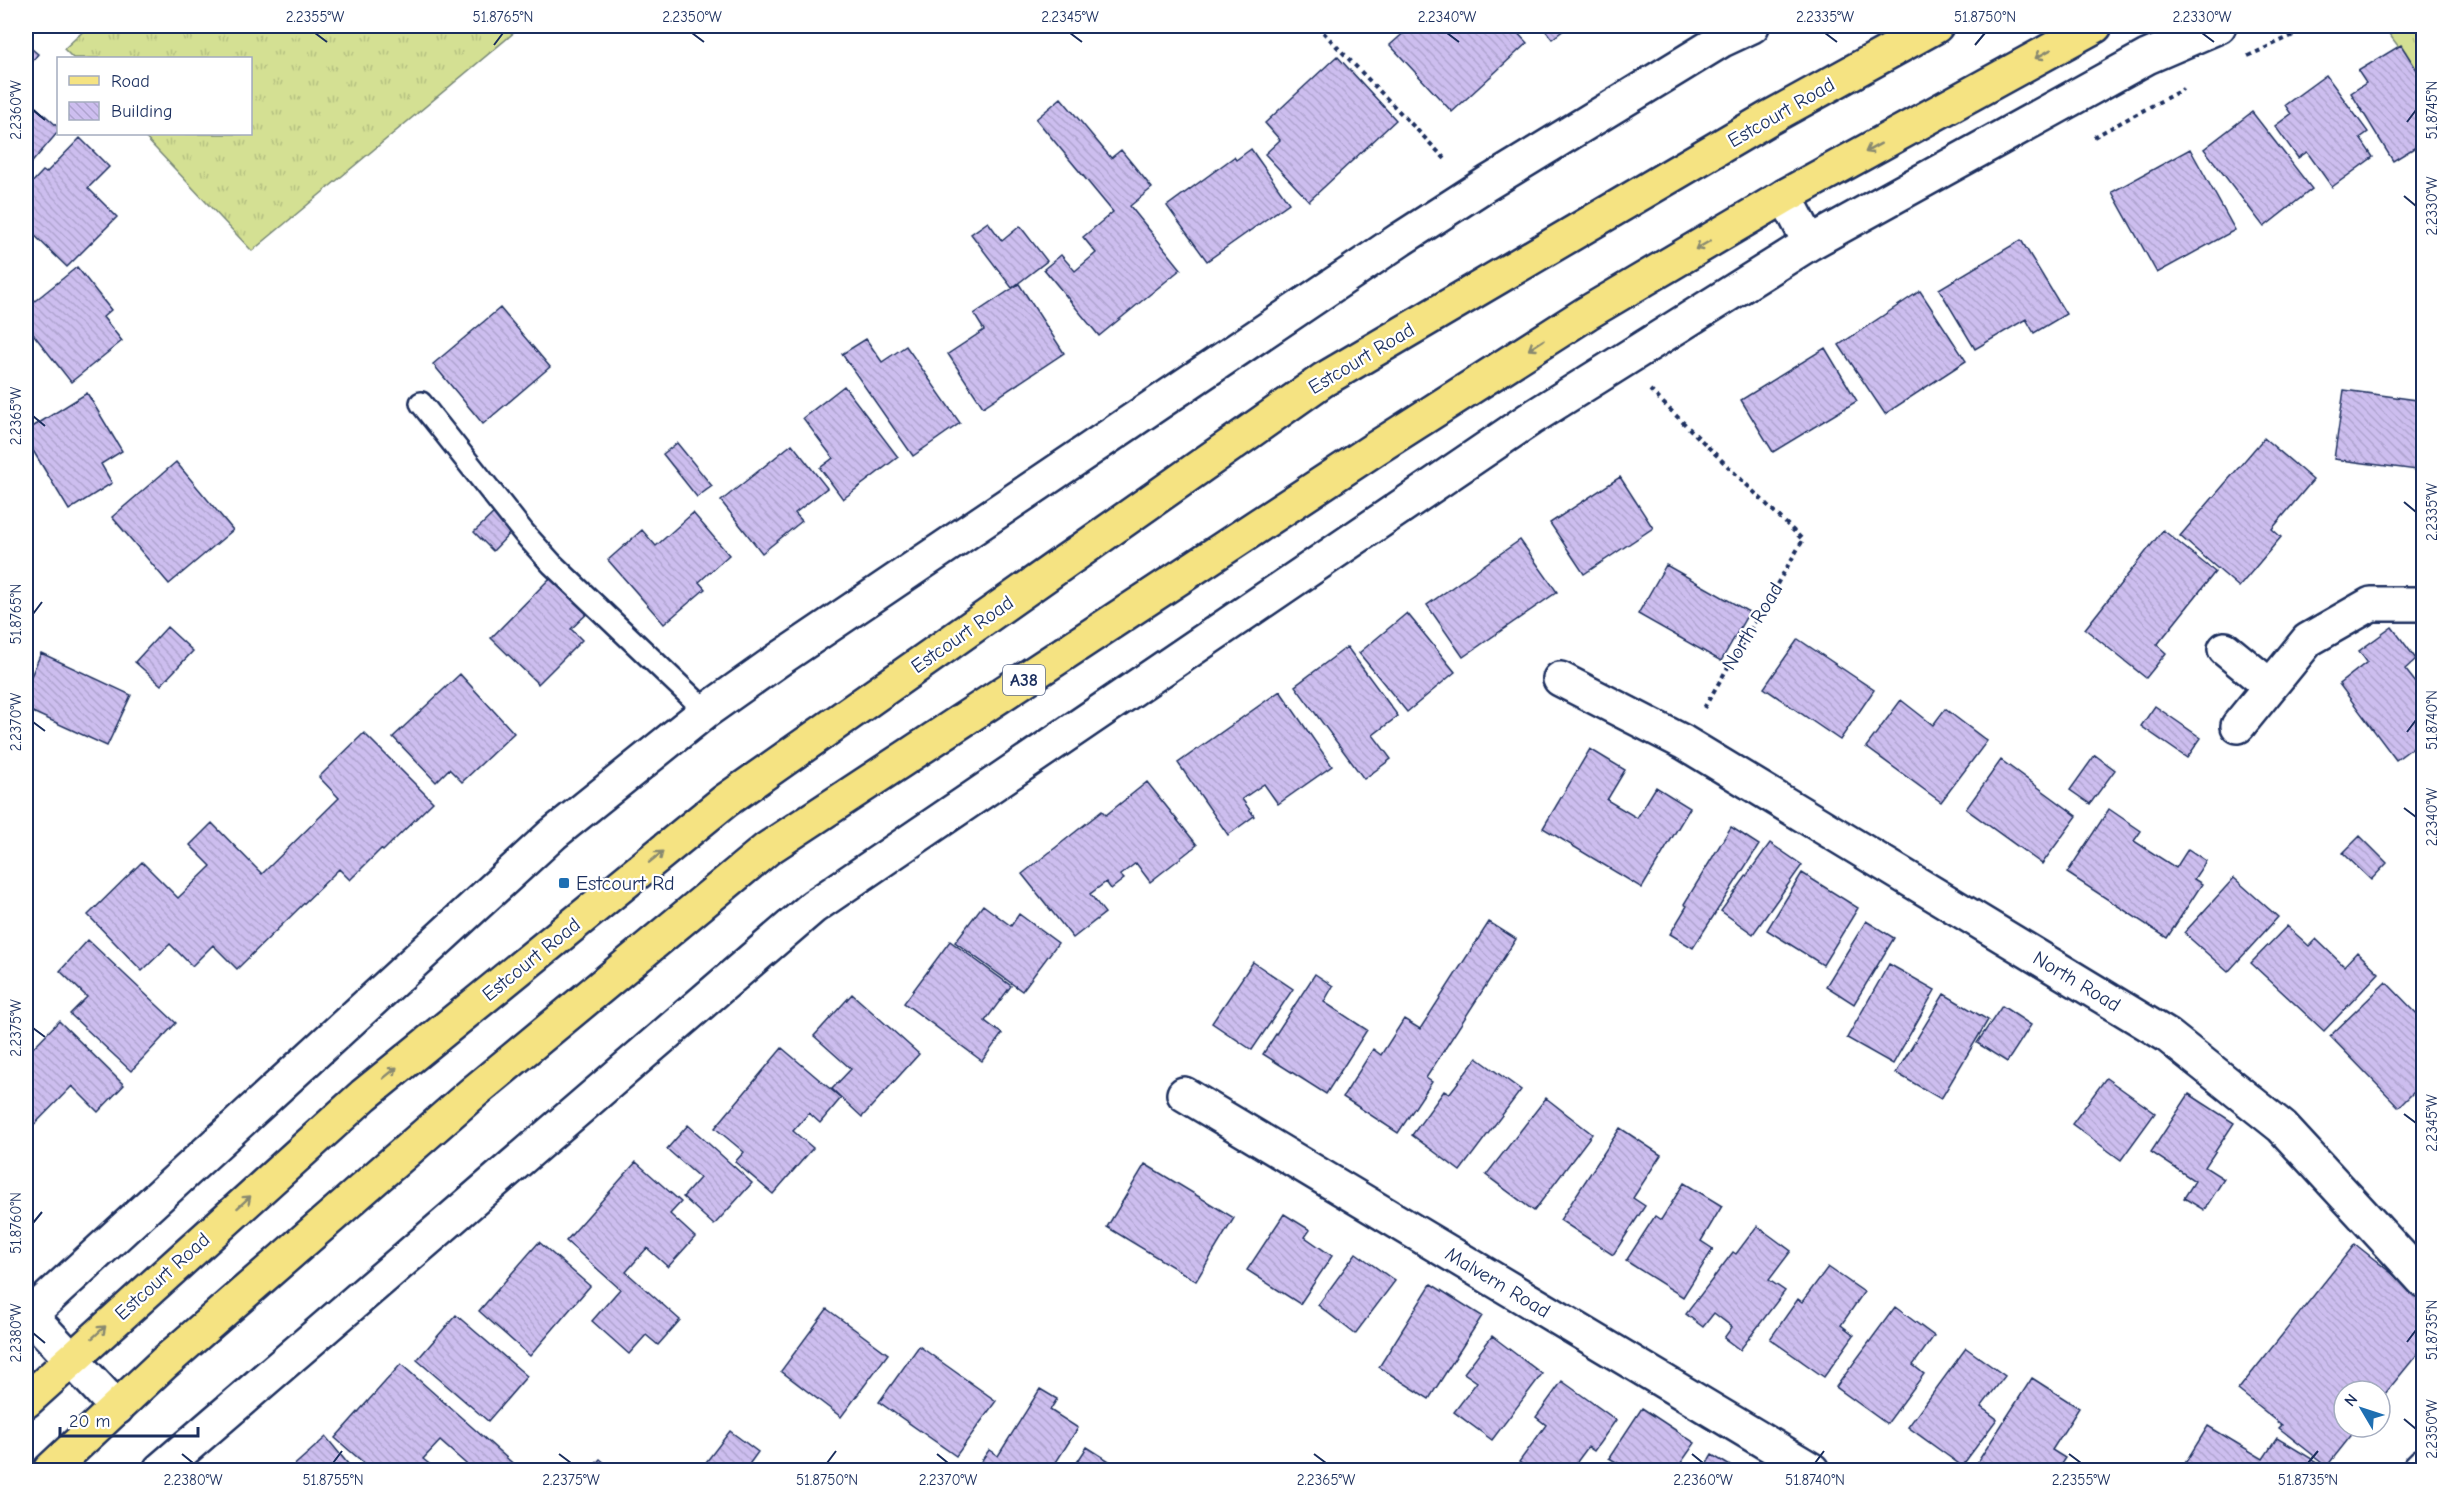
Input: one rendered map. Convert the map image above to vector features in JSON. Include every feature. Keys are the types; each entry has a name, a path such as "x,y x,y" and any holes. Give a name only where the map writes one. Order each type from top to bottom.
{"main road":[{"name":"Estcourt Road","path":"26,1401 70,1358 364,1095 724,801 1323,380 1769,118 1936,26"},
{"name":"A38","path":"50,1470 164,1363 474,1092 768,849 1383,443 1587,313 1785,196 2095,26"}],"street":[{"path":"117,1408 28,1313 554,834 706,711 1342,279 1476,191 1722,40 1752,26"},
{"path":"160,1470 813,907 1530,419 1810,243 2147,57 2219,26"},
{"path":"1785,196 1810,243"},
{"path":"2238,726 2308,640 2371,604 2424,604"},
{"path":"2225,649 2270,686"},
{"name":"North Road","path":"1560,679 1683,742 2168,1036 2282,1127 2424,1281"},
{"name":"Malvern Road","path":"1184,1094 1812,1470"},
{"path":"2419,1470 2424,1465"}],"lane":[{"path":"421,403 524,533 552,564 587,600 706,711"}],"path":[{"path":"1317,26 1476,191"},
{"path":"2239,60 2313,26"},
{"path":"2091,138 2190,86"},
{"name":"North Road","path":"1621,363 1803,540 1683,742"}],"green space":[{"path":"89,26 522,26 252,251 143,135 252,135 252,57 72,57 64,49"},
{"path":"2383,26 2423,26 2423,79"}],"building":[{"path":"1404,26 1511,26 1527,43 1452,112 1390,45 1407,30"},
{"path":"1542,26 1569,26 1552,39"},
{"path":"26,44 38,54 26,70"},
{"path":"2401,45 2424,81 2424,142 2393,161 2351,93 2366,83 2358,71"},
{"path":"1337,56 1396,120 1309,201 1265,154 1280,140 1265,123"},
{"path":"2326,75 2368,132 2360,138 2373,157 2332,187 2307,152 2298,158 2275,126 2291,114 2285,105"},
{"path":"26,98 57,126 57,133 28,167 26,165"},
{"path":"1061,98 1111,158 1121,150 1152,188 1130,206 1181,269 1099,336 1044,269 1061,255 1075,271 1096,253 1083,237 1113,212 1036,119"},
{"path":"2252,112 2312,189 2264,227 2204,149"},
{"path":"80,138 109,167 88,188 117,217 67,267 26,227 26,189 43,171 46,173"},
{"path":"1251,149 1289,203 1207,261 1167,206 1234,157 1236,160"},
{"path":"2190,149 2235,230 2157,273 2112,192"},
{"path":"988,222 1002,241 1020,226 1047,261 1012,288 971,234"},
{"path":"2021,240 2066,314 2034,333 2026,319 1975,349 1939,289"},
{"path":"77,267 111,310 103,317 122,341 71,382 26,325 26,308"},
{"path":"1019,284 1064,353 983,407 948,354 984,330 974,314"},
{"path":"1920,291 1966,361 1885,414 1839,345"},
{"path":"500,308 550,367 483,424 433,364"},
{"path":"866,339 882,362 906,346 960,423 913,456 842,354"},
{"path":"1825,348 1857,401 1773,452 1741,400"},
{"path":"844,386 898,457 843,499 820,468 833,458 803,418"},
{"path":"2344,390 2424,401 2424,471 2334,459"},
{"path":"87,393 122,451 101,464 112,483 69,510 26,439 26,431"},
{"path":"2264,438 2313,480 2272,529 2281,537 2239,587 2180,536"},
{"path":"677,443 712,486 697,497 663,454"},
{"path":"792,444 827,488 795,513 802,521 762,553 721,501"},
{"path":"176,462 233,530 169,584 112,517"},
{"path":"1620,477 1653,528 1584,574 1550,523"},
{"path":"496,511 514,529 493,551 474,532"},
{"path":"693,513 729,555 699,582 705,589 664,624 608,560 642,530 656,546"},
{"path":"2163,530 2215,572 2157,645 2166,653 2146,678 2085,629"},
{"path":"1520,540 1557,592 1463,657 1427,605"},
{"path":"1666,565 1749,612 1721,661 1638,614"},
{"path":"556,572 593,608 571,629 582,640 538,684 491,638"},
{"path":"1407,613 1455,672 1407,712 1359,653"},
{"path":"167,627 193,651 161,685 135,662"},
{"path":"2392,627 2416,659 2405,669 2424,693 2424,739 2396,760 2339,684 2367,662 2359,651"},
{"path":"1798,639 1874,690 1840,740 1764,688"},
{"path":"1347,647 1398,716 1373,735 1391,759 1364,779 1295,686"},
{"path":"41,653 131,695 107,746 26,709 26,688"},
{"path":"460,674 514,733 462,782 449,769 436,782 393,737"},
{"path":"1280,691 1332,766 1278,804 1264,784 1242,799 1254,816 1228,835 1178,763"},
{"path":"1901,700 1933,725 1945,709 1987,741 1941,802 1866,747"},
{"path":"2155,706 2201,738 2187,758 2141,726"},
{"path":"364,733 433,802 350,880 339,869 237,969 213,945 192,966 170,944 142,971 88,915 142,862 178,898 211,866 190,845 212,823 262,874 339,798 319,777"},
{"path":"1590,749 1625,770 1607,800 1637,818 1656,787 1690,808 1642,888 1543,828"},
{"path":"2095,755 2115,770 2090,804 2070,790"},
{"path":"2001,760 2077,816 2042,864 1966,809"},
{"path":"1147,782 1197,845 1150,882 1136,863 1120,875 1124,879 1111,889 1106,882 1090,894 1105,913 1073,938 1022,874 1102,811 1106,815"},
{"path":"2109,809 2141,831 2134,841 2176,868 2188,849 2206,861 2194,879 2202,884 2167,938 2067,873"},
{"path":"1731,827 1759,845 1693,948 1670,934 1687,906 1684,904"},
{"path":"2360,836 2387,863 2371,880 2343,853"},
{"path":"1770,843 1802,865 1753,934 1721,911"},
{"path":"1802,873 1858,908 1823,965 1767,930"},
{"path":"2234,878 2278,917 2228,972 2184,933"},
{"path":"983,905 1011,926 1019,914 1058,943 1022,991 955,942"},
{"path":"1866,921 1894,938 1854,1004 1826,986"},
{"path":"1489,922 1516,939 1426,1078 1432,1082 1398,1133 1343,1097 1373,1049 1381,1055 1404,1019 1420,1029"},
{"path":"2287,926 2309,946 2316,939 2344,966 2357,952 2379,973 2324,1031 2251,963"},
{"path":"88,940 176,1023 131,1071 70,1014 87,997 60,971"},
{"path":"950,941 1011,986 985,1021 1002,1034 982,1061 904,1003"},
{"path":"1253,962 1293,989 1252,1050 1212,1023"},
{"path":"1889,964 1935,990 1893,1064 1847,1038"},
{"path":"1315,974 1333,986 1324,1002 1367,1030 1326,1094 1263,1054"},
{"path":"2386,982 2424,1021 2424,1082 2399,1107 2330,1036"},
{"path":"852,994 919,1054 862,1117 832,1089 851,1069 814,1036"},
{"path":"1944,994 1988,1020 1941,1099 1896,1073"},
{"path":"2002,1006 2031,1025 2007,1062 1977,1043"},
{"path":"59,1021 124,1085 98,1112 72,1086 26,1133 26,1055"},
{"path":"782,1048 841,1098 820,1123 809,1113 793,1131 813,1148 773,1194 735,1162 744,1152 715,1128"},
{"path":"1477,1058 1521,1090 1460,1171 1412,1135 1444,1091 1449,1094"},
{"path":"2106,1078 2155,1113 2121,1160 2072,1124"},
{"path":"2189,1094 2234,1123 2205,1167 2224,1179 2204,1210 2184,1198 2195,1181 2151,1152"},
{"path":"1546,1098 1592,1134 1534,1211 1486,1175"},
{"path":"688,1125 752,1183 714,1225 683,1197 700,1178 667,1149"},
{"path":"1620,1128 1661,1155 1633,1198 1645,1206 1613,1255 1560,1220"},
{"path":"636,1162 681,1202 670,1214 695,1237 668,1267 647,1248 626,1272 680,1320 658,1345 646,1335 629,1354 592,1321 620,1289 566,1241"},
{"path":"1145,1164 1234,1218 1196,1281 1107,1227"},
{"path":"1684,1183 1722,1206 1701,1241 1713,1249 1683,1297 1626,1261 1655,1216 1661,1220"},
{"path":"1284,1214 1310,1230 1305,1237 1332,1256 1300,1304 1247,1270"},
{"path":"1757,1226 1791,1251 1769,1280 1785,1291 1740,1350 1724,1338 1732,1327 1714,1313 1703,1327 1686,1314 1733,1252 1736,1254"},
{"path":"539,1242 590,1286 530,1356 479,1311"},
{"path":"2355,1244 2424,1299 2424,1346 2392,1385 2392,1379 2332,1379 2332,1439 2348,1439 2327,1466 2279,1428 2282,1425 2238,1390"},
{"path":"1356,1253 1395,1281 1355,1334 1318,1305"},
{"path":"1828,1267 1864,1292 1841,1325 1854,1335 1824,1377 1770,1339 1798,1299 1802,1302"},
{"path":"1431,1284 1482,1316 1429,1399 1379,1367"},
{"path":"1895,1307 1934,1336 1913,1365 1924,1374 1887,1424 1836,1387"},
{"path":"827,1309 888,1354 841,1417 781,1371"},
{"path":"456,1315 527,1376 488,1421 417,1360"},
{"path":"1492,1336 1542,1374 1492,1440 1454,1412 1477,1382 1464,1373"},
{"path":"919,1346 996,1401 956,1456 879,1402"},
{"path":"1966,1348 2005,1376 1981,1407 1997,1419 1962,1466 1908,1427"},
{"path":"401,1364 518,1468 516,1470 473,1470 440,1441 423,1459 437,1470 372,1470 335,1438"},
{"path":"2032,1378 2079,1408 2052,1450 2065,1458 2057,1470 1981,1470 1975,1466"},
{"path":"1562,1381 1616,1420 1594,1451 1588,1447 1571,1470 1531,1470 1519,1462 1546,1425 1536,1417"},
{"path":"1040,1389 1057,1399 1050,1410 1078,1428 1051,1470 975,1470 989,1450 998,1456"},
{"path":"1642,1408 1695,1443 1676,1470 1613,1470 1618,1463 1609,1458"},
{"path":"2208,1426 2263,1459 2277,1438 2330,1470 2193,1470 2184,1465"},
{"path":"730,1431 758,1452 745,1470 700,1470"},
{"path":"326,1437 353,1470 289,1470"},
{"path":"1087,1447 1117,1466 1114,1470 1072,1470"},
{"path":"1712,1455 1737,1470 1703,1470"},
{"path":"600,1459 613,1470 590,1470"}],"place":[{"name":"Estcourt Rd","path":"564,883"}]}
